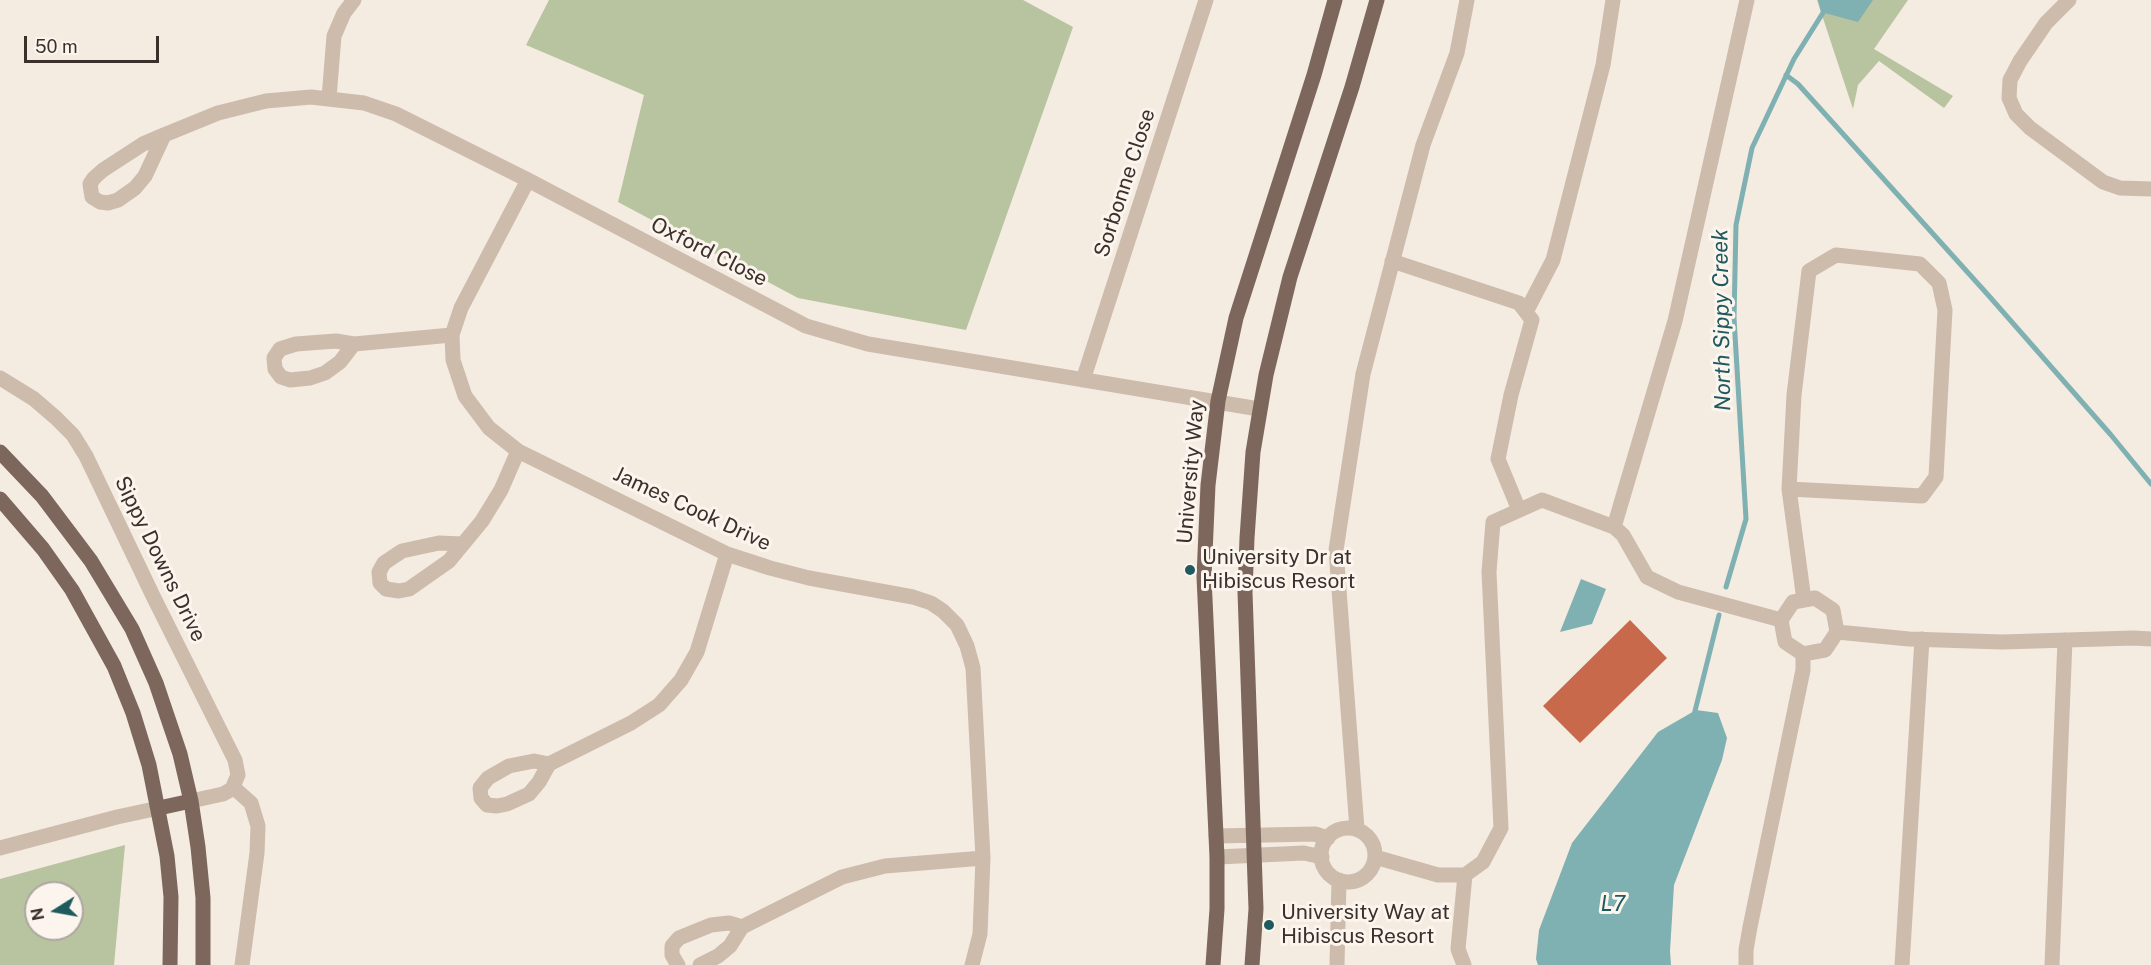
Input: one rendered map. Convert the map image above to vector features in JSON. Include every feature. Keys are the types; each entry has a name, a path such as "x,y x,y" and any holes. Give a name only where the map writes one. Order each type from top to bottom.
{"main road":[{"name":"University Way","path":"1213,965 1217,909 1217,857 1204,577 1208,485 1218,401 1236,318 1314,75 1335,0"},
{"path":"1252,965 1256,909 1245,592 1250,494 1260,409 1275,334 1290,277 1352,87 1377,0"},
{"path":"0,452 42,496 91,561 132,629 168,713 191,801 198,846 203,898 203,965"},
{"path":"0,499 43,549 72,590 114,666 134,713 159,808 171,897 170,965"},
{"path":"159,808 191,801"}],"street":[{"path":"329,98 334,36 344,13 354,0"},
{"name":"Sorbonne Close","path":"1083,380 1206,0"},
{"path":"1357,829 1336,550 1363,374 1423,145 1457,53 1467,0"},
{"path":"1526,312 1553,260 1603,66 1613,0"},
{"path":"1614,527 1676,321 1748,0"},
{"path":"2069,0 2046,24 2020,61 2010,80 2009,98 2016,114 2030,128 2103,182 2120,188 2151,189"},
{"name":"Oxford Close","path":"164,135 145,176 135,188 118,200 100,202 93,197 90,184 98,174 143,144 196,120 237,107 290,98 329,98 364,104 396,114 528,180 806,326 868,344 1260,409"},
{"name":"James Cook Drive","path":"528,180 461,308 452,335 453,360 465,396 489,428 518,451 727,554 809,578 913,597 931,603 944,611 957,626 967,646 973,668 983,858 980,934 972,965"},
{"path":"1789,489 1922,496 1936,477 1945,310 1939,283 1920,264 1836,255 1809,271 1794,394 1789,489 1804,600"},
{"path":"1392,261 1519,303 1532,320 1511,395 1498,459 1519,510"},
{"path":"354,344 340,362 325,373 310,378 290,380 281,377 275,369 274,358 280,349 296,344 336,341 354,344 452,335"},
{"name":"Sippy Downs Drive","path":"0,378 34,399 56,418 73,435 86,456 237,765 238,775 233,788"},
{"path":"462,544 439,543 402,551 384,563 379,572 380,583 386,589 399,591 409,589 449,561 487,513 501,490 518,451"},
{"path":"1375,857 1438,875 1465,875 1483,862 1500,828 1489,572 1493,522 1542,500 1614,527 1623,535 1647,577 1678,592 1781,620"},
{"path":"549,764 631,723 659,705 681,680 697,652 727,554"},
{"path":"1815,597 1833,610 1837,632 1825,650 1803,654 1785,642 1781,620 1793,602 1815,597"},
{"path":"1837,632 1922,639 2002,642 2151,639"},
{"path":"1902,965 1922,639"},
{"path":"2052,965 2065,640"},
{"path":"1746,965 1749,927 1803,670 1803,654"},
{"path":"191,801 223,794 233,788 251,803 255,812 258,826 257,853 242,965"},
{"path":"0,848 159,808"},
{"path":"1345,828 1357,829 1371,840 1375,857 1372,866 1360,879 1350,882 1339,880 1329,874 1322,857 1322,850 1328,838 1336,831 1345,828"},
{"path":"1216,836 1315,834 1328,838"},
{"path":"1217,857 1304,854 1322,857"},
{"path":"700,965 718,956 730,946 742,927 842,877 885,866 983,858"},
{"path":"1464,965 1458,950 1465,875"},
{"path":"1337,965 1339,880"},
{"path":"678,965 672,955 672,946 679,938 711,926 729,923 742,927"}],"green space":[{"path":"549,0 1023,0 1073,27 966,330 798,298 618,202 644,95 526,45"},
{"path":"1817,0 1908,0 1874,49 1953,96 1944,108 1879,61 1858,85 1853,109"},
{"path":"125,845 114,965 0,965 0,879"}],"water":[{"path":"1818,0 1873,0 1858,22 1821,12"},
{"path":"1581,579 1606,589 1592,624 1560,632"},
{"name":"L7","path":"1696,710 1718,713 1727,738 1722,760 1674,885 1671,965 1538,965 1536,959 1539,930 1572,843 1658,732"}],"building":[{"path":"1630,620 1667,658 1580,743 1543,706"}],"waterway":[{"name":"North Sippy Creek","path":"1726,587 1746,519 1734,318 1736,225 1752,148 1794,59 1831,0"},
{"path":"1786,75 1798,84 1989,296 2151,484"},
{"name":"North Sippy Creek","path":"1694,715 1719,615"}],"place":[{"name":"University Dr at Hibiscus Resort","path":"1190,570"},
{"name":"University Way at Hibiscus Resort","path":"1269,925"}]}
